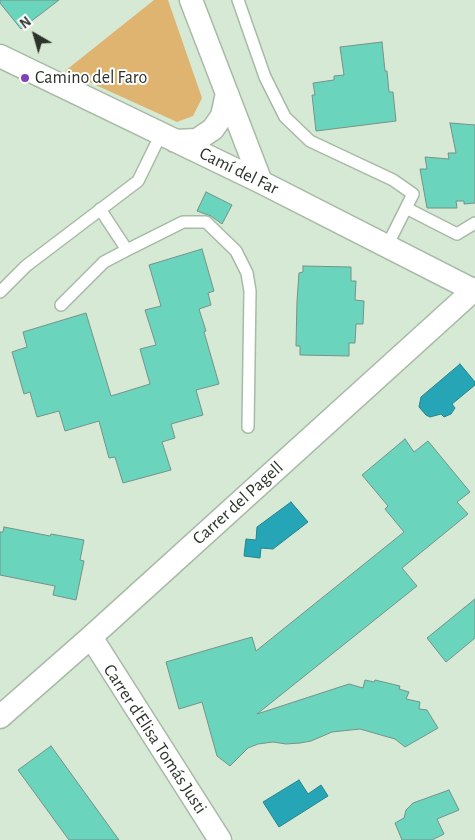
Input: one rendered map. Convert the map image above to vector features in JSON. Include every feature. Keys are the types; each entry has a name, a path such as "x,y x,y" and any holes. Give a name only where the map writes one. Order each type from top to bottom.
{"street":[{"path":"191,0 261,182"},
{"name":"Camí del Far","path":"0,56 261,182 474,290"},
{"path":"168,137 197,140 213,129 222,116 227,93"},
{"name":"Carrer del Pagell","path":"0,717 474,290"},
{"name":"Carrer d'Elisa Tomás Justi","path":"90,637 220,840"}],"lane":[{"path":"238,0 265,77 284,118 310,141 393,180 413,194 386,246"},
{"path":"0,292 26,266 138,181 168,137"},
{"path":"406,208 457,234 475,223"},
{"path":"100,209 127,250"},
{"path":"61,305 104,262 183,222 206,222 236,250 246,273 250,290 248,427"}],"shaded area":[{"path":"154,0 168,0 202,98 193,116 177,122 65,71"}],"water":[{"path":"460,364 475,382 475,385 452,404 455,408 451,414 444,417 441,414 430,417 426,415 419,407 421,397"},
{"path":"291,502 308,522 273,549 261,548 260,558 244,556 246,539 256,540 257,527"},
{"path":"299,780 308,794 321,785 328,796 279,827 263,802"}],"building":[{"path":"0,0 59,0 21,29 0,3"},
{"path":"382,42 389,92 393,92 396,121 316,131 312,95 315,95 313,83 334,80 334,76 344,75 340,47"},
{"path":"450,123 475,125 475,203 464,204 464,201 456,201 457,208 427,208 420,169 427,169 425,157 449,159 448,153 456,153"},
{"path":"206,192 232,205 222,224 211,216 197,211"},
{"path":"202,249 214,291 208,293 211,305 199,309 219,384 196,390 203,415 171,424 175,438 162,442 171,470 123,483 115,457 109,458 99,421 65,431 59,411 37,417 30,392 24,394 12,352 27,347 23,332 86,313 111,396 150,384 140,349 156,345 145,310 161,306 149,265"},
{"path":"303,266 351,267 351,281 356,281 355,300 364,301 363,324 356,324 355,343 349,343 349,356 300,355 300,346 296,346 297,301 299,273 303,272"},
{"path":"405,439 414,452 428,441 470,492 457,502 468,514 402,568 417,586 257,714 349,684 363,688 365,680 374,682 375,680 400,686 399,689 409,692 406,699 420,702 419,709 427,710 438,728 405,747 395,739 360,729 332,732 311,741 300,743 286,744 273,742 258,744 248,748 230,766 217,756 202,702 179,709 166,662 252,637 256,651 404,532 385,509 388,506 362,475"},
{"path":"4,527 50,536 51,534 84,540 80,560 84,561 76,600 53,595 55,586 0,575 0,532 3,532"},
{"path":"475,599 475,638 446,662 427,638"},
{"path":"51,746 119,840 69,840 18,770"},
{"path":"449,790 459,810 437,819 444,834 432,840 402,840 395,823 404,818 406,810 413,803"}],"place":[{"name":"Camino del Faro","path":"25,78"}]}
